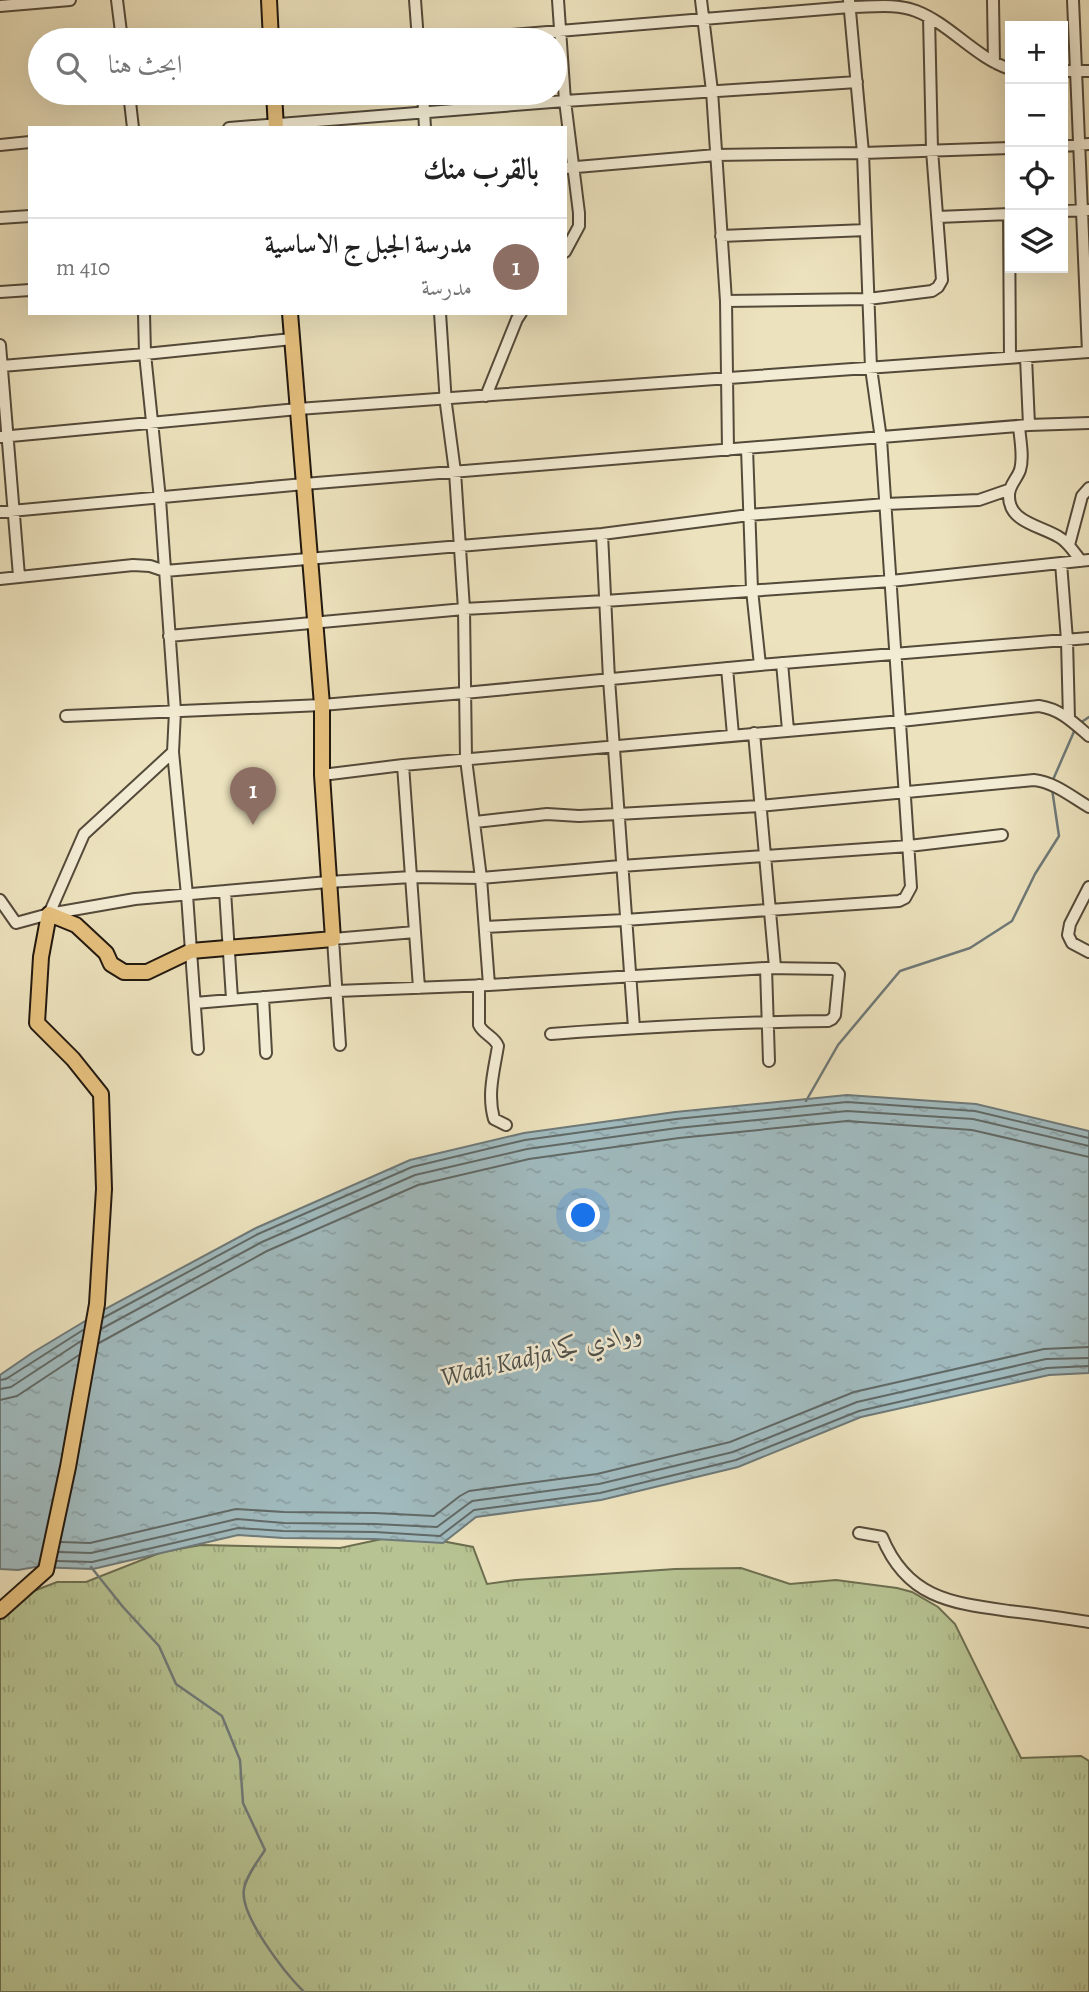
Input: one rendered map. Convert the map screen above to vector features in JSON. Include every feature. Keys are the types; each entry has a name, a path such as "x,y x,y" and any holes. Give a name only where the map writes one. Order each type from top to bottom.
{"main road":[{"path":"269,0 270,28"},
{"path":"275,105 276,126"},
{"path":"0,1611 46,1570 68,1467 97,1304 104,1189 101,1094 73,1059 37,1023 41,957 49,914 76,925 106,953 111,964 124,972 147,972 191,951 333,939 322,775 322,705 290,315"}],"street":[{"path":"0,6 70,0"},
{"path":"117,0 120,28"},
{"path":"415,0 417,28"},
{"path":"558,0 561,28"},
{"path":"701,0 712,91 726,301 728,450"},
{"path":"993,0 994,62"},
{"path":"4,437 298,409 1088,352 1083,72 1073,0"},
{"path":"567,31 850,3 914,10 1005,67"},
{"path":"485,928 899,901 905,898 911,887 881,439 871,368 863,153 850,3"},
{"path":"726,301 868,299 932,291 938,287 942,280 932,150 929,18"},
{"path":"567,101 857,82"},
{"path":"130,105 133,126"},
{"path":"424,105 425,126"},
{"path":"276,126 514,105"},
{"path":"565,105 567,126"},
{"path":"567,134 569,167 579,213 579,226 567,247"},
{"path":"0,145 28,142"},
{"path":"569,167 716,155 1005,148"},
{"path":"938,217 1005,214"},
{"path":"0,218 28,216"},
{"path":"722,236 866,230"},
{"path":"1010,273 1010,358"},
{"path":"0,292 28,290"},
{"path":"144,315 175,711 173,752 198,1049"},
{"path":"440,315 455,472 464,609 466,759 485,928 484,985 478,1026 496,1041 498,1046 491,1085 491,1108 495,1119 506,1125"},
{"path":"486,396 520,315"},
{"path":"2,366 292,339"},
{"path":"0,345 4,437 19,576"},
{"path":"1026,357 1020,471 1009,491 1009,508 1016,516 1060,537 1085,560"},
{"path":"0,512 304,484 1089,423"},
{"path":"747,448 752,590 760,665"},
{"path":"1069,545 1082,496 1089,488"},
{"path":"0,579 133,565 150,565 165,571 309,560 602,534 749,515 979,500 1009,491"},
{"path":"602,534 621,866 634,1028"},
{"path":"169,636 464,609 891,581 1085,560"},
{"path":"1061,563 1069,719"},
{"path":"66,716 322,705 1089,638"},
{"path":"782,663 788,730"},
{"path":"726,668 733,735"},
{"path":"322,775 403,765 1039,706 1051,708 1089,736"},
{"path":"754,733 769,910 769,1061"},
{"path":"49,914 84,834 173,752"},
{"path":"403,765 419,988"},
{"path":"475,822 547,814 579,816 760,806 1034,780 1043,781 1089,807"},
{"path":"0,900 16,923 49,914 135,899 328,882 412,877 481,878 909,846 1002,835"},
{"path":"1089,887 1070,924 1068,935 1072,943 1089,952"},
{"path":"225,891 232,999"},
{"path":"340,1045 333,939 415,932"},
{"path":"195,1003 337,990 484,985 770,968 835,969 839,974 835,1015 828,1021 768,1021 551,1034"},
{"path":"263,997 267,1053"},
{"path":"859,1533 882,1537 907,1577 929,1592 953,1602 1088,1618"}],"green space":[{"path":"405,1534 473,1547 487,1584 675,1569 741,1568 790,1584 836,1580 897,1588 912,1592 938,1607 955,1624 1021,1758 1081,1756 1089,1761 1089,1992 0,1992 0,1611 18,1597 57,1582 86,1582 162,1552 201,1545 340,1548"}],"water":[{"name":"Wadi Kadja ووادي كجا","path":"847,1095 976,1104 1089,1131 1089,1373 1049,1375 861,1417 738,1467 601,1500 476,1517 443,1543 238,1535 93,1569 0,1569 0,1375 105,1309 256,1228 410,1160 524,1133 675,1112"}],"waterway":[{"path":"1080,723 1089,717"},
{"path":"1052,782 1076,727"},
{"path":"806,1101 838,1045 900,971 970,948 1012,921 1035,874 1059,836 1052,789"},
{"path":"91,1567 159,1646 176,1684 222,1716 240,1760 243,1803 265,1850 247,1879 244,1900 265,1943 304,1992"}],"place":[{"name":"مدرسة الجبل ج الاساسية","path":"253,825"}]}
